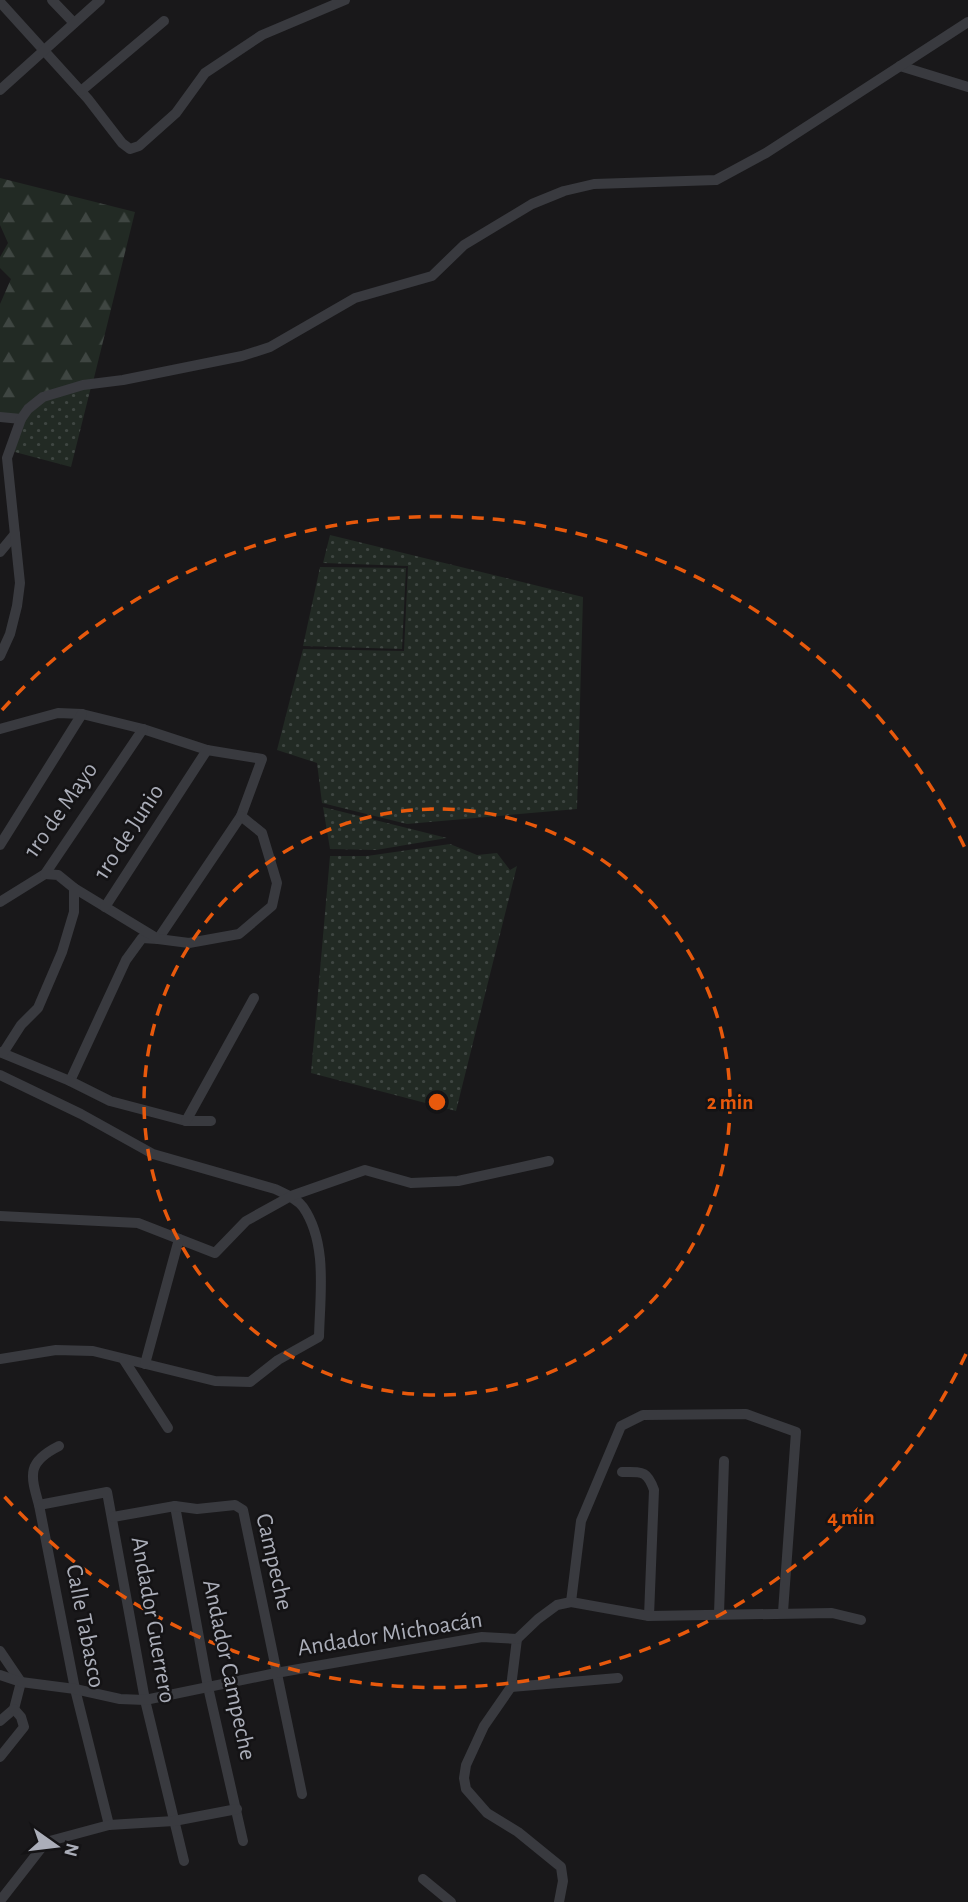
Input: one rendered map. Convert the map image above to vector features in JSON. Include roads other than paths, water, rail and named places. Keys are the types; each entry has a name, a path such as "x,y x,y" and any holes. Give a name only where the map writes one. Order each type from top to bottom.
{"street":[{"path":"52,0 74,23"},
{"path":"0,90 100,0"},
{"path":"0,2 130,149 139,146 176,113 205,73 262,35 345,0"},
{"path":"84,95 164,21"},
{"path":"0,656 10,634 20,583 7,458 20,419 43,397 83,385 123,380 242,356 270,347 355,298 432,276 464,245 532,204 564,191 594,184 716,180 766,153 968,22"},
{"path":"900,66 968,88"},
{"path":"0,417 20,419"},
{"path":"0,552 15,534"},
{"path":"0,729 58,713 82,714 143,729 208,750 262,759 241,816 159,939"},
{"path":"0,845 82,714"},
{"name":"1ro de Mayo","path":"0,902 46,874 143,729"},
{"name":"1ro de Junio","path":"46,874 58,875 104,908 208,750"},
{"path":"70,1081 126,960 142,938 189,943 239,934 272,906 277,883 262,833 241,816"},
{"path":"74,888 74,912 43,997 38,1008 21,1025 2,1052 110,1101 186,1121 211,1121"},
{"path":"104,908 159,939"},
{"path":"186,1121 254,998"},
{"path":"0,1075 81,1114 153,1154 291,1196 302,1207 316,1237 321,1289 319,1337 278,1360 250,1382 215,1381 93,1351 56,1350 0,1359"},
{"path":"0,1216 138,1223 215,1252 246,1221 291,1196 365,1170 411,1183 458,1181 549,1161"},
{"path":"145,1364 179,1239"},
{"path":"124,1360 168,1428"},
{"path":"783,1612 796,1432 746,1413 643,1415 621,1426 581,1521 571,1602 649,1616 783,1612 832,1613 861,1620"},
{"name":"Calle Tabasco","path":"58,1446 41,1455 34,1466 32,1482 39,1505 75,1689 109,1825"},
{"path":"719,1614 724,1461"},
{"path":"622,1472 640,1472 650,1478 654,1490 649,1616"},
{"name":"Andador Guerrero","path":"39,1505 107,1493 145,1700 184,1861"},
{"name":"Campeche","path":"113,1517 175,1506 197,1509 235,1505 243,1510 302,1794"},
{"name":"Andador Campeche","path":"175,1506 208,1687 243,1841"},
{"name":"Andador Michoacán","path":"0,1675 21,1682 75,1689 120,1699 145,1700 276,1673 482,1637 517,1639 557,1605 571,1602"},
{"path":"517,1639 511,1686 484,1726 466,1765 466,1789 487,1813 519,1832 561,1867 563,1881 559,1902"},
{"path":"0,1651 21,1682 14,1709 0,1721"},
{"path":"511,1686 618,1678"},
{"path":"0,1757 23,1727 21,1717 14,1709"},
{"path":"0,1901 46,1842 109,1825 174,1821 237,1809"},
{"path":"423,1879 451,1902"}]}
